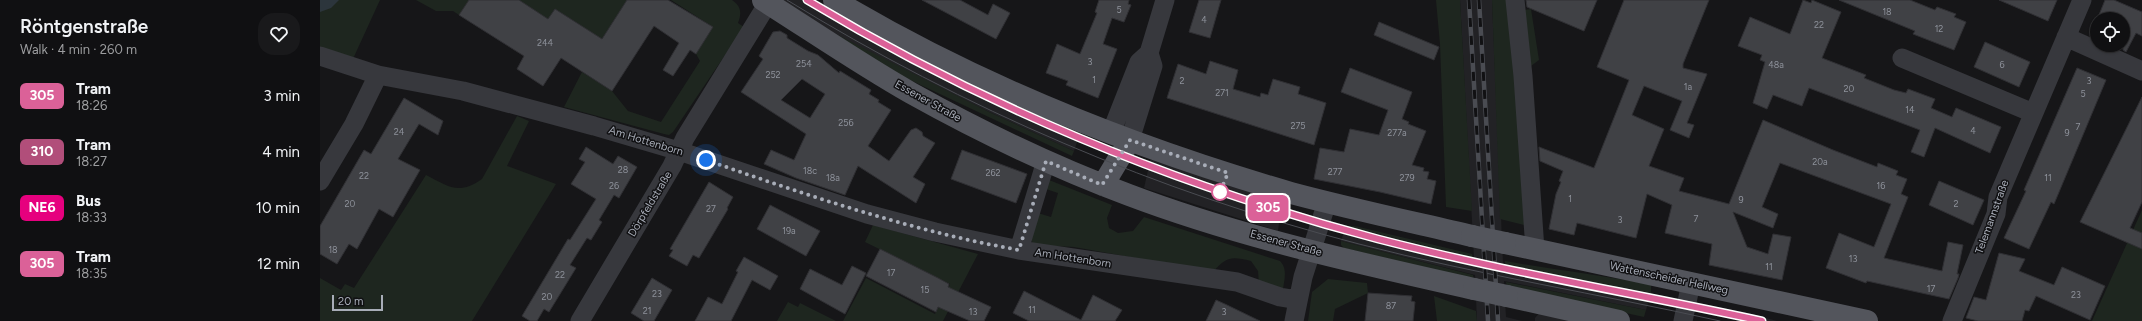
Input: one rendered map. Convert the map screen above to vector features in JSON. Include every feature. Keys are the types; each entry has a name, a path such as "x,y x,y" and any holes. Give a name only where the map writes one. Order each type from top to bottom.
{"main road":[{"path":"834,0 917,48 976,76 1120,136 1228,173 1327,202"},
{"name":"Essener Straße","path":"765,2 911,93 988,134 1046,161 1131,196 1222,225 1312,250 1474,289 1619,321"},
{"path":"1102,185 1120,136"},
{"name":"Wattenscheider Hellweg","path":"1327,202 1535,250 1867,321"}],"street":[{"path":"1120,136 1153,66 1149,53 1165,0"},
{"path":"1515,0 1535,250"},
{"name":"Telemannstraße","path":"1952,321 1996,214 1998,197 2082,0"},
{"name":"Dörpfeldstraße","path":"580,321 765,2"},
{"path":"2066,37 2142,71"},
{"name":"Am Hottenborn","path":"320,56 378,75 463,91 594,126 679,151 867,214 935,232 1019,250 1236,282 1289,299"},
{"path":"1902,58 2033,113"},
{"path":"320,180 354,124 378,75"},
{"path":"1019,250 1046,161"},
{"path":"1294,321 1289,299 1312,250 1327,202"},
{"path":"1683,321 1691,283"}],"shaded area":[{"path":"320,0 380,0 352,61 320,50"},
{"path":"320,0 339,0 331,8 320,12"},
{"path":"416,0 469,0 459,15 453,11 436,11"},
{"path":"519,0 627,0 596,48 576,35 582,26 555,9 548,19"},
{"path":"671,0 732,0 740,10 738,23 744,27 673,132 669,135 664,134 564,107 582,72 612,91 628,111 661,122 700,61 696,54 713,27"},
{"path":"779,0 817,0 860,26 1009,101 1012,105 1079,136 1074,151 901,69 828,30"},
{"path":"1436,0 1460,0 1472,211 1446,207 1440,44"},
{"path":"1460,0 1492,0 1503,264 1651,293 1646,310 1504,281 1506,317 1522,321 1477,321 1475,275 1341,241 1346,226 1474,258"},
{"path":"1492,0 1509,0 1524,10 1531,9 1539,60 1519,75 1528,226 1500,219"},
{"path":"828,30 989,112 1074,151 1072,156 908,79"},
{"path":"1010,103 1083,131 1079,136"},
{"path":"517,116 529,121 507,166 556,184 472,321 320,321 320,278 341,290 345,284 354,288 426,175 453,188 466,187 482,179"},
{"path":"1151,157 1282,200 1278,231 1144,188"},
{"path":"1049,180 1112,205 1107,218 1109,228 1118,233 1133,231 1144,217 1280,261 1285,271 1283,290 1259,284 1258,271 1251,261 1244,259 1229,259 1222,263 1213,272 1074,247 1033,245 1030,233 1038,213 1051,217 1058,193 1046,189"},
{"path":"2142,210 2142,321 2092,321"},
{"path":"873,225 978,254 943,321 843,321 866,278 935,314 950,284 865,242"},
{"path":"1346,226 1355,226 1472,254 1473,258"},
{"path":"1341,241 1473,275 1474,280 1344,248 1341,245"},
{"path":"1505,261 1651,285 1651,293 1505,265"},
{"path":"1328,279 1367,283 1368,293 1335,309 1333,321 1308,321 1312,292"},
{"path":"1506,282 1646,310 1644,317 1507,287"},
{"path":"1434,296 1476,311 1477,321 1437,321"},
{"path":"788,302 798,307 800,303 836,321 777,321"},
{"path":"1541,311 1585,321 1535,321 1535,318"},
{"path":"1740,311 1777,321 1736,321"}],"building":[{"path":"469,0 519,0 548,19 555,9 602,39 627,0 668,0 713,27 696,54 690,50 673,76 663,70 679,43 654,26 612,91 561,58 543,86 517,69 524,56 459,15"},
{"path":"922,0 960,0 988,15 993,4 1010,13 996,39"},
{"path":"1099,0 1129,0 1128,4 1131,5 1124,22 1112,18 1103,44 1117,49 1098,98 1066,85 1068,81 1046,73 1057,44 1080,54 1097,13 1095,12"},
{"path":"1199,0 1221,0 1210,38 1189,32"},
{"path":"1526,0 1597,0 1584,31 1527,7"},
{"path":"1624,0 1709,0 1683,64 1683,68 1707,74 1687,123 1694,125 1689,138 1670,130 1682,101 1644,86 1632,115 1664,129 1649,166 1684,178 1679,191 1729,204 1763,120 1877,167 1878,163 1898,171 1896,175 1907,179 1901,194 1908,197 1884,258 1942,271 1948,242 1963,245 1957,274 1959,274 1958,278 1949,299 1867,281 1866,283 1826,268 1839,233 1874,247 1891,204 1780,163 1762,207 1778,214 1773,228 1733,212 1747,247 1768,254 1773,234 1791,237 1782,280 1709,265 1712,244 1665,233 1672,205 1647,194 1636,238 1577,223 1574,235 1549,229 1556,194 1561,182 1559,181 1563,171 1540,161 1539,147 1594,168 1629,80 1597,67"},
{"path":"1803,0 1811,3 1812,0 1841,12 1822,58 1866,75 1864,78 1894,90 1906,93 1908,89 1935,99 1931,108 1952,117 1956,108 2001,127 1990,153 1935,128 1924,157 1911,152 1920,130 1809,88 1802,106 1773,95 1767,109 1753,103 1765,62 1760,60 1762,55 1738,46 1750,17 1790,34"},
{"path":"1839,0 1910,0 1935,10 1937,7 1956,14 1954,17 1966,22 1954,50 1913,34 1915,31"},
{"path":"1999,0 2057,0 2048,21"},
{"path":"2105,0 2114,0 2142,12 2142,36 2136,33 2130,44 2130,12 2100,12"},
{"path":"1379,22 1439,47 1434,60 1374,35"},
{"path":"780,31 787,35 787,38 808,51 818,55 839,73 840,71 871,90 869,94 891,110 868,146 889,161 911,130 916,128 922,132 923,136 935,143 913,177 925,184 916,203 858,166 845,195 796,178 764,164 771,150 794,160 806,134 741,92 763,59 759,56 773,32","holes":["802,79 825,94 810,118 781,100"]},
{"path":"1985,42 2030,62 2019,87 1974,67"},
{"path":"1210,61 1238,70 1233,89 1260,97 1261,93 1268,95 1273,79 1300,87 1298,94 1326,103 1314,145 1167,98 1178,64 1206,74"},
{"path":"1350,68 1412,92 1402,119 1409,122 1408,124 1426,131 1412,165 1424,168 1423,171 1429,172 1427,179 1436,181 1431,204 1314,179 1320,148 1344,152 1350,129 1379,135 1388,110 1341,92"},
{"path":"2077,68 2106,80 2054,204 2051,202 2029,249 2004,238 2026,191 2024,190"},
{"path":"2142,97 2142,202 2130,228 2142,233 2142,249 2080,222"},
{"path":"404,98 443,121 438,135 419,124 398,159 420,170 393,217 379,209 357,249 349,244 337,264 320,254 320,226 364,150 371,154"},
{"path":"586,147 613,164 618,156 637,167 619,198 614,195 599,220 602,222 591,240 587,238 570,265 576,268 549,312 544,309 537,321 530,321 522,316 568,239 570,240 596,199 571,184 585,162 579,159"},
{"path":"962,150 1027,174 1016,203 951,179"},
{"path":"1939,181 1984,200 1973,225 1929,205"},
{"path":"709,182 733,197 727,208 728,209 699,258 693,255 687,266 669,256 673,250 670,249"},
{"path":"770,205 820,231 806,256 757,229"},
{"path":"880,249 949,284 948,287 991,307 984,321 970,321 938,307 936,312 866,276"},
{"path":"1999,253 2025,259 2019,271 2054,285 2062,267 2105,286 2090,320 2036,296 2029,311 2025,310 2022,321 1978,321 1966,318 1974,297 1986,300"},
{"path":"744,257 778,276 770,290 752,280 731,321 695,321 708,297 722,304 738,272 736,271"},
{"path":"852,266 866,273 845,314 800,289 810,269 842,285"},
{"path":"652,278 672,290 654,321 644,321 631,313"},
{"path":"1024,291 1081,320 1093,295 1122,310 1115,321 1029,321 1013,313"},
{"path":"1368,293 1412,296 1411,301 1415,302 1413,321 1365,321"},
{"path":"1216,300 1227,305 1260,321 1206,321"}],"tram line":[{"path":"787,0 854,40 923,77 993,111 1136,173 1210,199 1284,223 1404,255 1720,321"},
{"path":"807,0 875,40 1014,110 1086,142 1233,196 1308,220 1430,252 1762,321"},
{"name":"305","path":"807,0 863,34 967,88 1074,137 1210,189 1267,208 1382,240 1473,262 1687,304 1762,321"}],"railway":[{"path":"1469,0 1488,321"},
{"path":"1479,0 1498,321"}],"route":[{"path":"706,160 867,214 935,232 1019,250 1046,161 1102,185 1130,140 1228,173 1220,192"}]}
